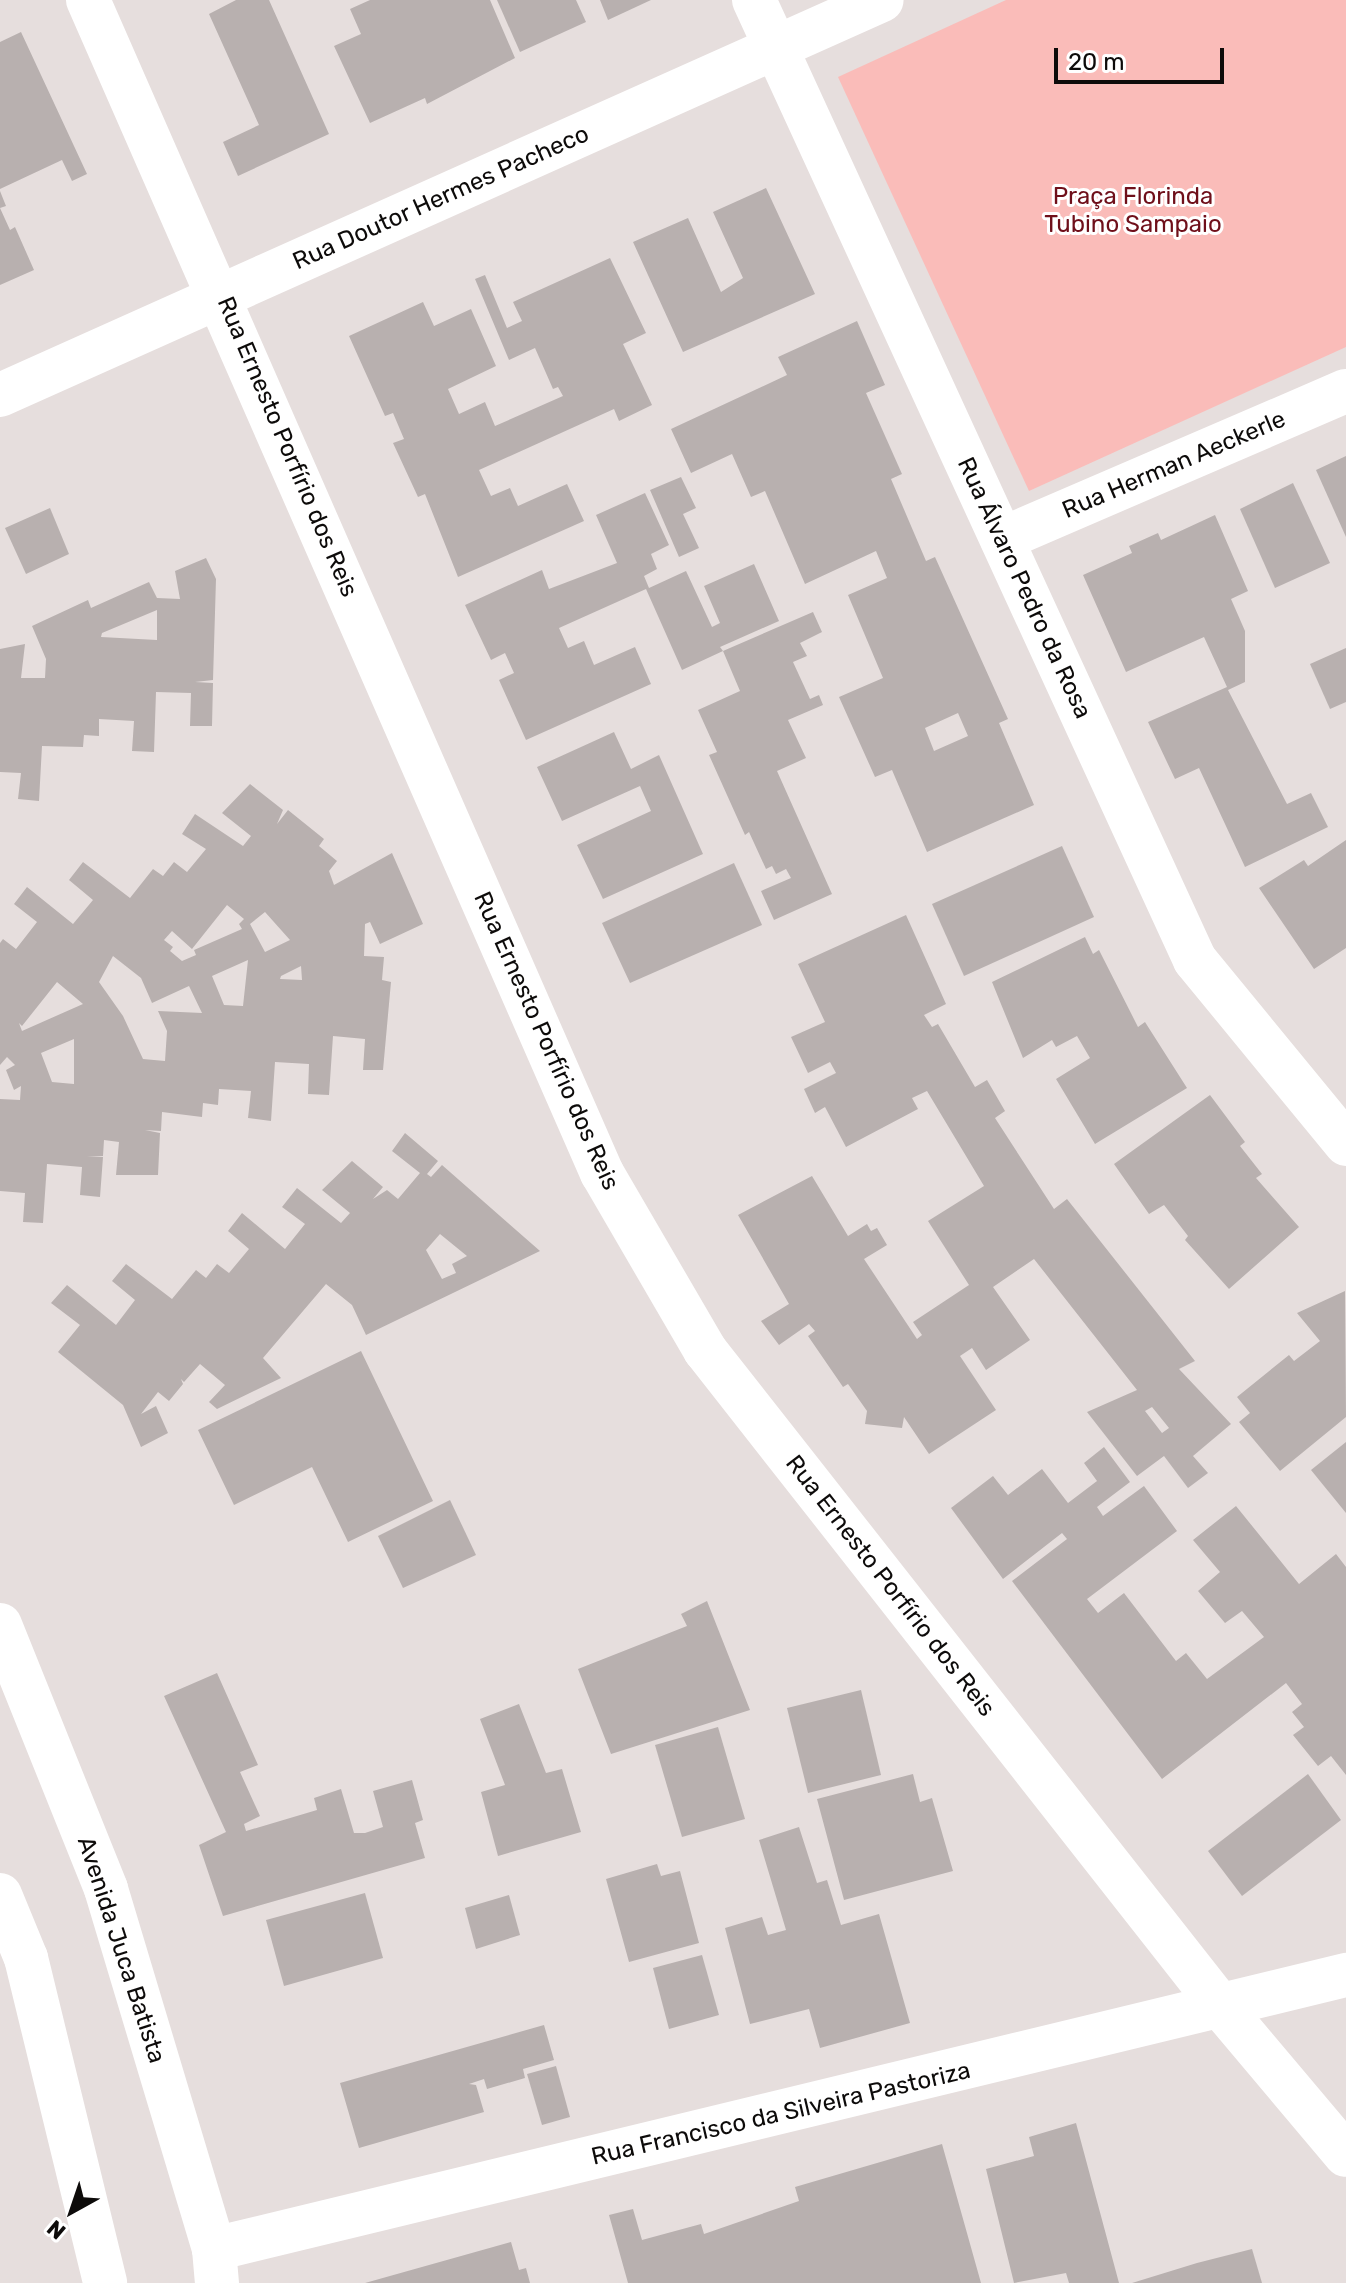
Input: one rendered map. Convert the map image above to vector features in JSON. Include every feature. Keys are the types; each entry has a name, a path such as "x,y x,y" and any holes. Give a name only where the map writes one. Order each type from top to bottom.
{"street":[{"name":"Rua Ernesto Porfírio dos Reis","path":"88,0 221,296 602,1173 697,1337 1222,2008 1346,2155"},
{"name":"Rua Álvaro Pedro da Rosa","path":"754,0 1195,960 1346,1144"},
{"name":"Rua Doutor Hermes Pacheco","path":"0,395 882,0"},
{"name":"Rua Herman Aeckerle","path":"1002,539 1346,391"},
{"name":"Avenida Juca Batista","path":"0,1625 106,1889 216,2266"},
{"path":"0,1895 26,1958 105,2283"},
{"name":"Rua Francisco da Silveira Pastoriza","path":"216,2266 1346,1975"}],"green space":[{"name":"Praça Florinda Tubino Sampaio","path":"1006,0 1346,0 1346,347 1029,491 838,77"}],"building":[{"path":"236,0 269,0 329,134 238,176 223,142 259,125 209,14"},
{"path":"370,0 490,0 515,58 427,104 425,98 370,123 334,46 361,34 350,9"},
{"path":"497,0 576,0 586,22 520,52"},
{"path":"600,0 651,0 608,20"},
{"path":"21,32 87,174 72,181 62,160 0,189 0,42"},
{"path":"766,188 815,294 683,352 633,242 688,218 721,292 743,278 713,212"},
{"path":"0,191 6,206 0,208"},
{"path":"0,208 10,230 15,227 34,270 0,285"},
{"path":"610,258 646,333 623,344 652,405 619,421 614,409 479,470 491,496 510,488 518,506 567,484 584,521 458,577 425,494 418,497 393,443 404,439 393,413 385,416 349,336 423,302 434,326 471,309 496,366 448,389 459,414 485,402 495,426 563,396 558,387 553,389 535,348 509,360 475,279 485,275 507,328 522,321 513,302"},
{"path":"857,321 885,385 866,393 902,474 891,479 926,561 935,557 1008,719 999,723 1034,805 927,852 892,770 875,777 839,697 883,678 848,595 887,578 876,551 805,584 765,491 751,497 732,454 691,473 671,429 787,375 778,357","holes":["958,713 968,736 934,751 925,728"]},
{"path":"1346,456 1346,537 1316,470"},
{"path":"681,477 696,508 683,514 699,548 679,557 650,490"},
{"path":"1293,483 1330,563 1275,588 1240,509"},
{"path":"645,493 669,545 651,554 657,569 644,576 649,588 686,571 712,627 720,623 704,586 754,564 779,621 720,647 723,651 682,670 646,589 559,628 568,648 584,641 594,665 635,647 651,684 526,740 499,680 514,673 505,653 491,660 465,605 542,570 549,589 617,563 596,515"},
{"path":"50,508 69,554 26,574 5,528"},
{"path":"1215,515 1248,591 1231,599 1245,631 1245,682 1228,690 1287,804 1311,793 1328,827 1245,867 1199,768 1175,779 1148,722 1227,687 1204,637 1126,672 1083,575 1132,553 1129,546 1158,533 1161,540"},
{"path":"206,558 216,579 213,680 195,682 213,683 212,726 190,726 191,693 156,692 154,752 132,751 134,721 99,719 99,736 84,735 83,747 42,746 39,801 18,799 21,773 0,772 0,649 25,644 21,678 45,678 46,659 32,626 88,600 91,608 149,582 157,598 180,599 175,571","holes":["157,610 157,640 101,637 102,633"]},
{"path":"813,612 822,632 800,643 807,656 793,662 810,699 819,695 823,705 788,720 806,758 777,771 832,894 774,920 761,891 791,878 786,869 776,874 772,866 766,869 749,832 745,835 709,755 717,752 698,710 740,691 723,651"},
{"path":"1346,648 1346,702 1330,709 1310,664"},
{"path":"614,732 631,769 659,755 703,854 603,899 577,845 651,811 640,786 562,821 537,767"},
{"path":"250,784 283,810 277,824 288,810 324,839 319,846 337,861 329,871 334,885 392,853 423,924 380,944 370,922 365,924 364,956 384,957 382,980 391,982 383,1070 363,1070 365,1039 333,1036 329,1095 308,1094 309,1064 275,1062 271,1121 248,1118 251,1091 219,1089 218,1105 203,1103 202,1117 162,1112 161,1131 145,1130 160,1133 158,1175 116,1175 119,1142 104,1140 103,1156 87,1156 103,1157 100,1197 80,1195 82,1167 47,1164 43,1223 23,1222 25,1193 0,1191 0,1099 20,1100 21,1086 14,1090 6,1070 15,1065 7,1057 0,1065 0,943 3,939 16,949 37,922 14,904 27,887 73,924 93,900 69,880 83,862 130,898 153,869 163,876 174,862 187,872 206,849 182,834 195,814 243,846 251,836 222,813","holes":["227,905 244,919 239,924 242,929 194,950 196,955 182,961 170,951 173,947 164,940 172,931 192,949","265,912 290,940 265,952 250,924","113,956 141,978 152,1003 189,986 202,1013 158,1011 167,1031 165,1061 143,1059 123,1016 99,982","248,960 243,1006 224,1005 212,976","301,966 302,980 280,979 281,976","57,982 83,1004 22,1031 19,1023 22,1026","74,1039 74,1084 52,1082 41,1053"]},
{"path":"1346,840 1346,948 1314,969 1259,888 1304,860 1308,866"},
{"path":"1062,846 1094,917 964,976 932,904"},
{"path":"734,863 762,925 630,983 602,923"},
{"path":"906,915 946,1004 924,1015 932,1027 938,1024 975,1087 987,1080 1005,1111 995,1118 1054,1209 1067,1199 1195,1361 1179,1369 1231,1424 1193,1456 1208,1473 1188,1488 1164,1456 1137,1476 1087,1412 1137,1390 1034,1259 993,1287 1030,1340 986,1370 972,1348 960,1356 996,1410 929,1454 904,1417 902,1428 865,1424 867,1411 848,1384 843,1387 808,1336 815,1331 809,1324 779,1345 761,1321 789,1304 738,1215 812,1176 848,1236 867,1224 871,1231 877,1228 887,1245 864,1259 917,1339 922,1335 913,1322 969,1285 928,1221 984,1186 927,1091 912,1098 918,1109 846,1147 825,1107 815,1113 804,1089 836,1073 830,1062 808,1073 791,1037 825,1022 798,964","holes":["1152,1407 1169,1428 1162,1433 1145,1411"]},
{"path":"1085,937 1093,954 1099,950 1138,1027 1145,1022 1187,1088 1095,1144 1056,1079 1090,1058 1077,1036 1056,1047 1052,1040 1023,1058 992,982"},
{"path":"1210,1095 1245,1142 1240,1146 1262,1174 1256,1178 1299,1227 1229,1289 1185,1240 1188,1236 1164,1205 1149,1214 1114,1164"},
{"path":"405,1133 438,1161 427,1174 431,1177 442,1165 540,1251 366,1335 352,1305 326,1284 263,1358 281,1378 217,1409 209,1402 225,1385 200,1364 184,1382 181,1379 183,1384 169,1401 158,1392 141,1414 156,1406 168,1433 141,1447 123,1405 58,1352 80,1325 51,1303 67,1285 116,1325 135,1300 112,1281 126,1264 172,1299 196,1270 206,1278 217,1264 229,1273 249,1249 228,1231 242,1213 285,1249 305,1224 282,1207 297,1188 341,1223 350,1213 322,1190 352,1161 383,1187 373,1199 387,1190 398,1199 420,1173 392,1151","holes":["440,1234 467,1256 452,1264 456,1273 442,1279 426,1250"]},
{"path":"1345,1291 1346,1417 1280,1471 1239,1422 1250,1413 1237,1397 1289,1355 1294,1361 1320,1341 1297,1313"},
{"path":"361,1351 433,1501 348,1542 312,1467 234,1505 198,1430"},
{"path":"1346,1442 1346,1513 1311,1470"},
{"path":"1104,1447 1130,1482 1097,1507 1103,1516 1144,1486 1177,1531 1087,1599 1098,1613 1124,1593 1176,1661 1186,1653 1207,1679 1264,1637 1242,1611 1225,1623 1198,1591 1220,1572 1193,1540 1236,1506 1299,1584 1336,1554 1346,1567 1346,1775 1331,1756 1318,1766 1293,1735 1304,1727 1292,1712 1302,1704 1286,1683 1162,1779 1012,1581 1067,1539 1062,1533 1003,1579 951,1508 993,1476 1008,1495 1042,1469 1068,1503 1097,1481 1084,1463"},
{"path":"450,1500 476,1555 403,1588 378,1536"},
{"path":"707,1601 750,1710 611,1754 578,1669 687,1626 681,1614"},
{"path":"217,1673 258,1765 240,1772 260,1816 244,1824 246,1831 317,1810 314,1798 341,1789 354,1833 365,1833 383,1827 373,1791 412,1780 423,1820 415,1823 425,1858 223,1916 199,1845 226,1832 164,1696"},
{"path":"861,1690 881,1775 808,1793 787,1708"},
{"path":"519,1704 546,1773 562,1769 581,1832 498,1856 481,1792 505,1785 480,1719"},
{"path":"718,1727 745,1819 682,1837 655,1745"},
{"path":"913,1774 920,1802 932,1798 953,1871 844,1900 817,1799"},
{"path":"1308,1774 1341,1820 1242,1896 1208,1851"},
{"path":"799,1827 817,1883 827,1880 841,1925 879,1914 910,2023 820,2048 809,2009 750,2024 725,1928 762,1917 768,1935 786,1930 759,1840"},
{"path":"657,1864 661,1876 680,1871 699,1943 629,1962 606,1879"},
{"path":"365,1893 383,1958 284,1986 266,1920"},
{"path":"509,1895 520,1935 476,1949 465,1908"},
{"path":"702,1955 719,2015 669,2029 653,1968"},
{"path":"544,2025 554,2060 523,2069 525,2078 487,2089 484,2079 469,2084 476,2085 484,2112 359,2148 340,2083"},
{"path":"556,2066 570,2117 542,2125 527,2074"},
{"path":"1076,2123 1119,2283 1069,2283 1066,2273 1014,2283 986,2169 1034,2156 1029,2137"},
{"path":"942,2144 981,2283 628,2283 609,2215 633,2209 642,2240 701,2224 704,2234 799,2201 795,2187"},
{"path":"511,2242 519,2270 526,2268 530,2283 365,2283"},
{"path":"1252,2249 1262,2283 1132,2283 1197,2263"}]}
